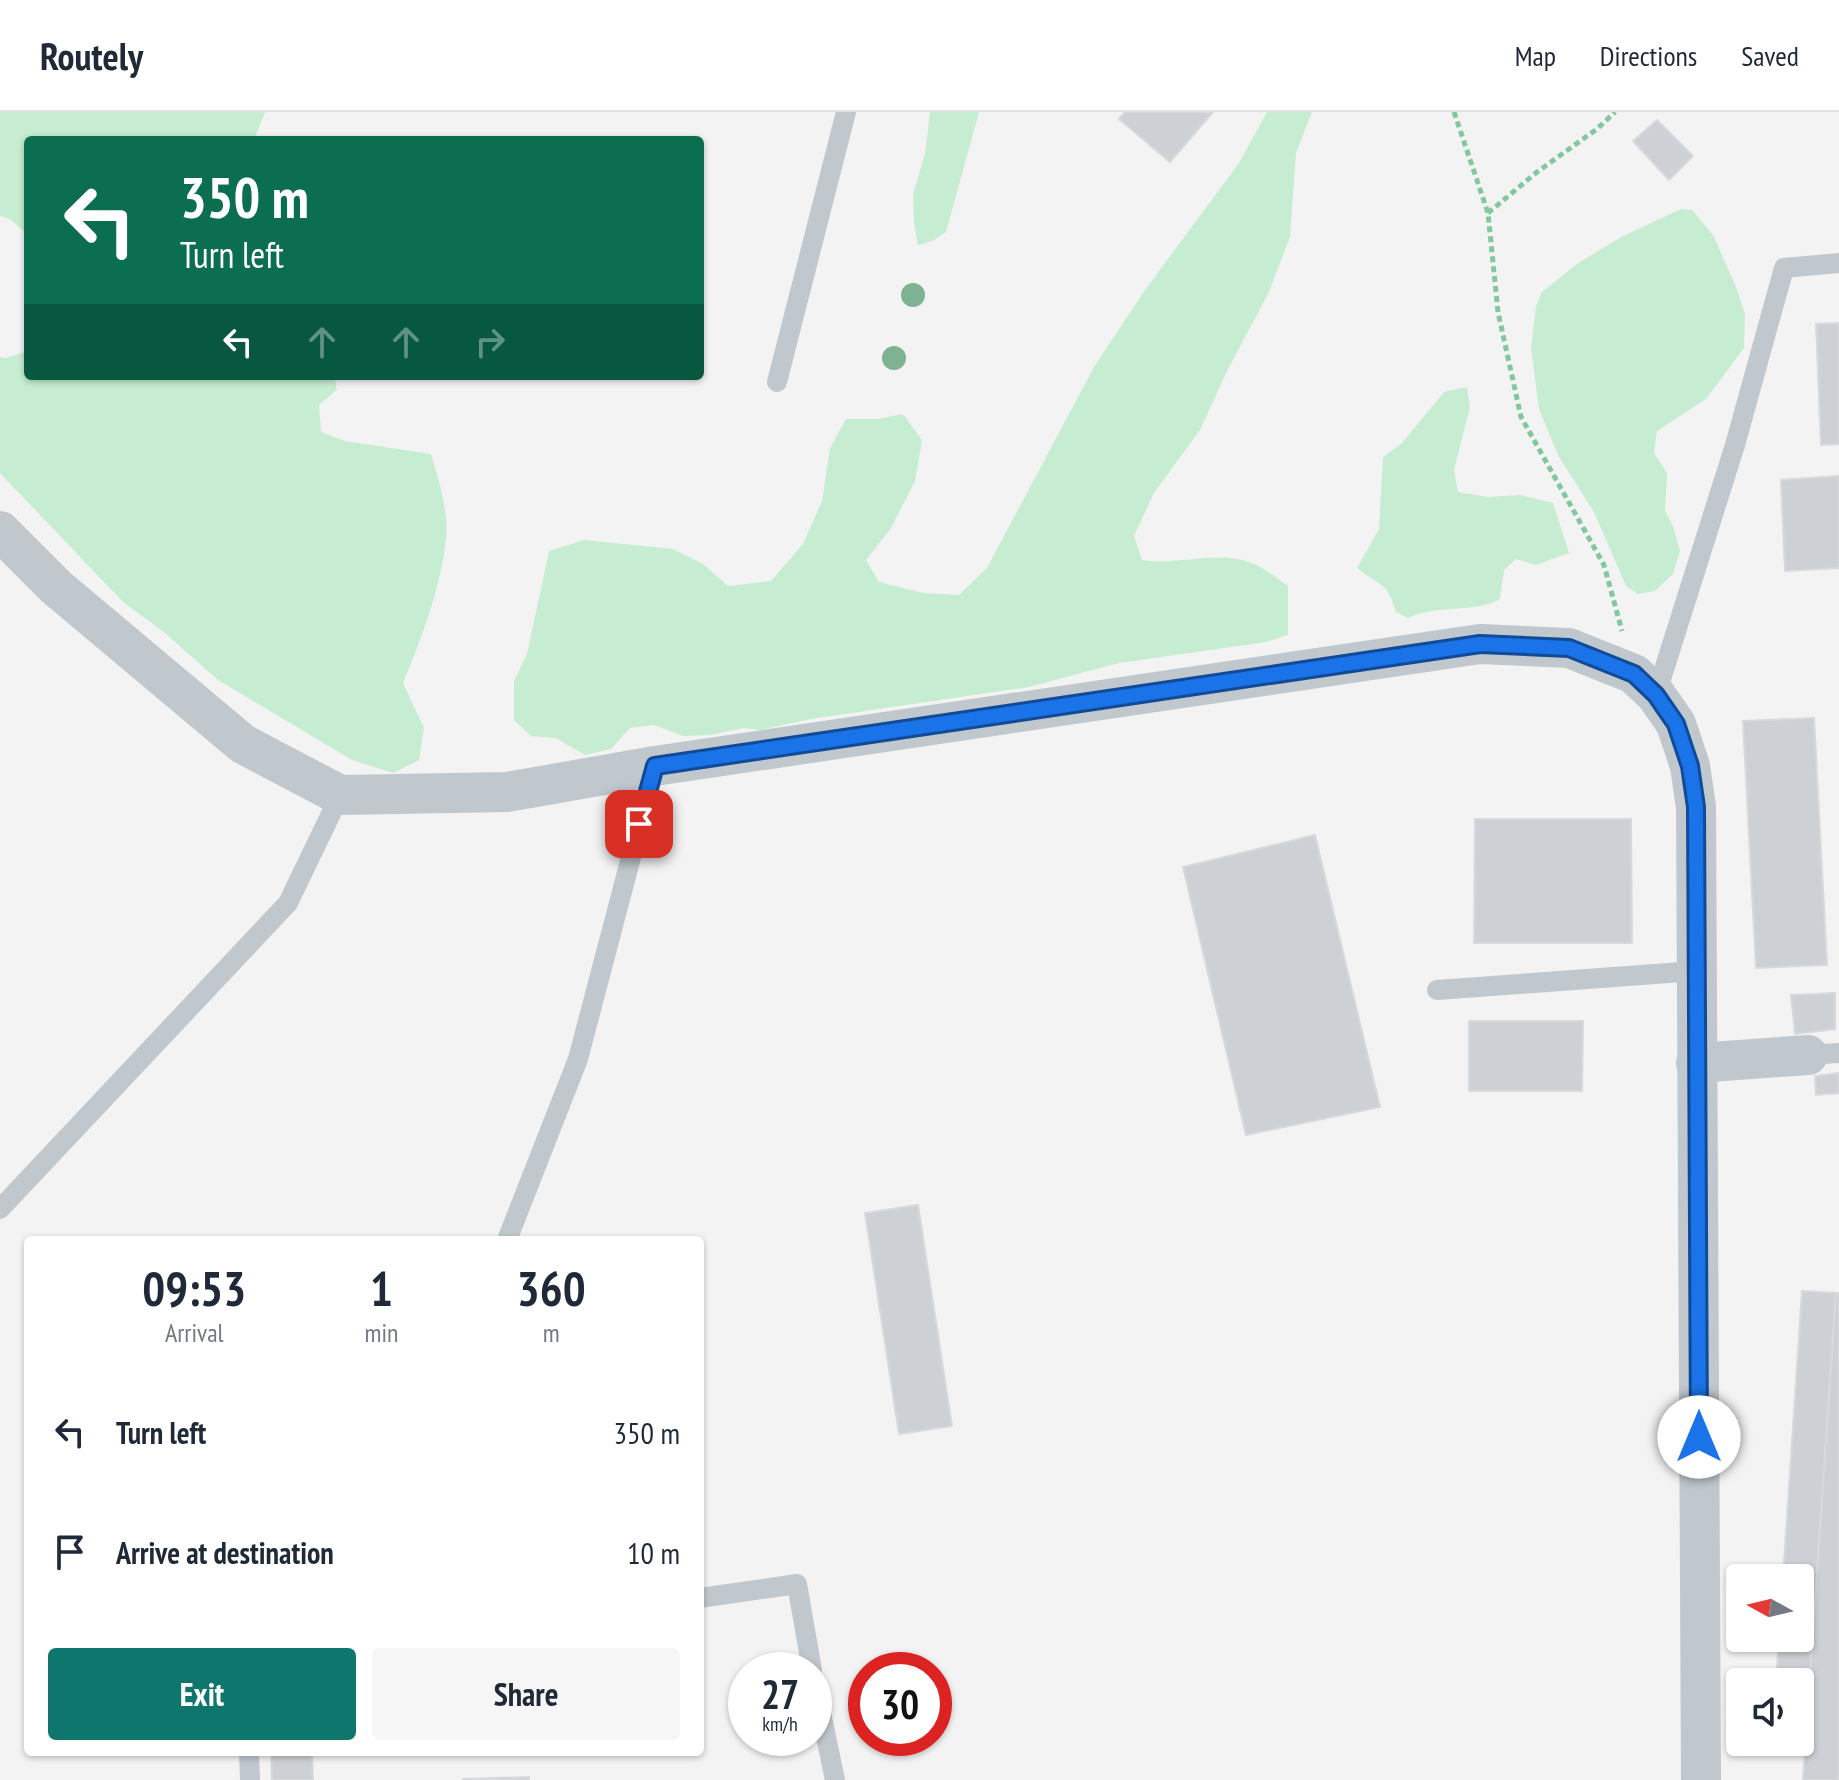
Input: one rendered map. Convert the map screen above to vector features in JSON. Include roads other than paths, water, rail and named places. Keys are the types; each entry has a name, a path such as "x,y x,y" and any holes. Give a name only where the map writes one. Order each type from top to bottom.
{"street":[{"path":"0,531 56,587 243,744 340,795 507,792 655,766 1480,644 1569,648 1645,685 1676,724 1690,766 1696,807 1701,1780"},
{"path":"1696,1063 1823,1054"}],"lane":[{"path":"777,382 846,112"},
{"path":"1645,685 1735,445 1784,268 1839,263"},
{"path":"509,1236 578,1059 655,766"},
{"path":"0,1209 288,903 340,795"},
{"path":"1437,990 1696,971"},
{"path":"704,1597 797,1584 809,1652"},
{"path":"249,1756 250,1780"},
{"path":"830,1756 835,1780"}]}
